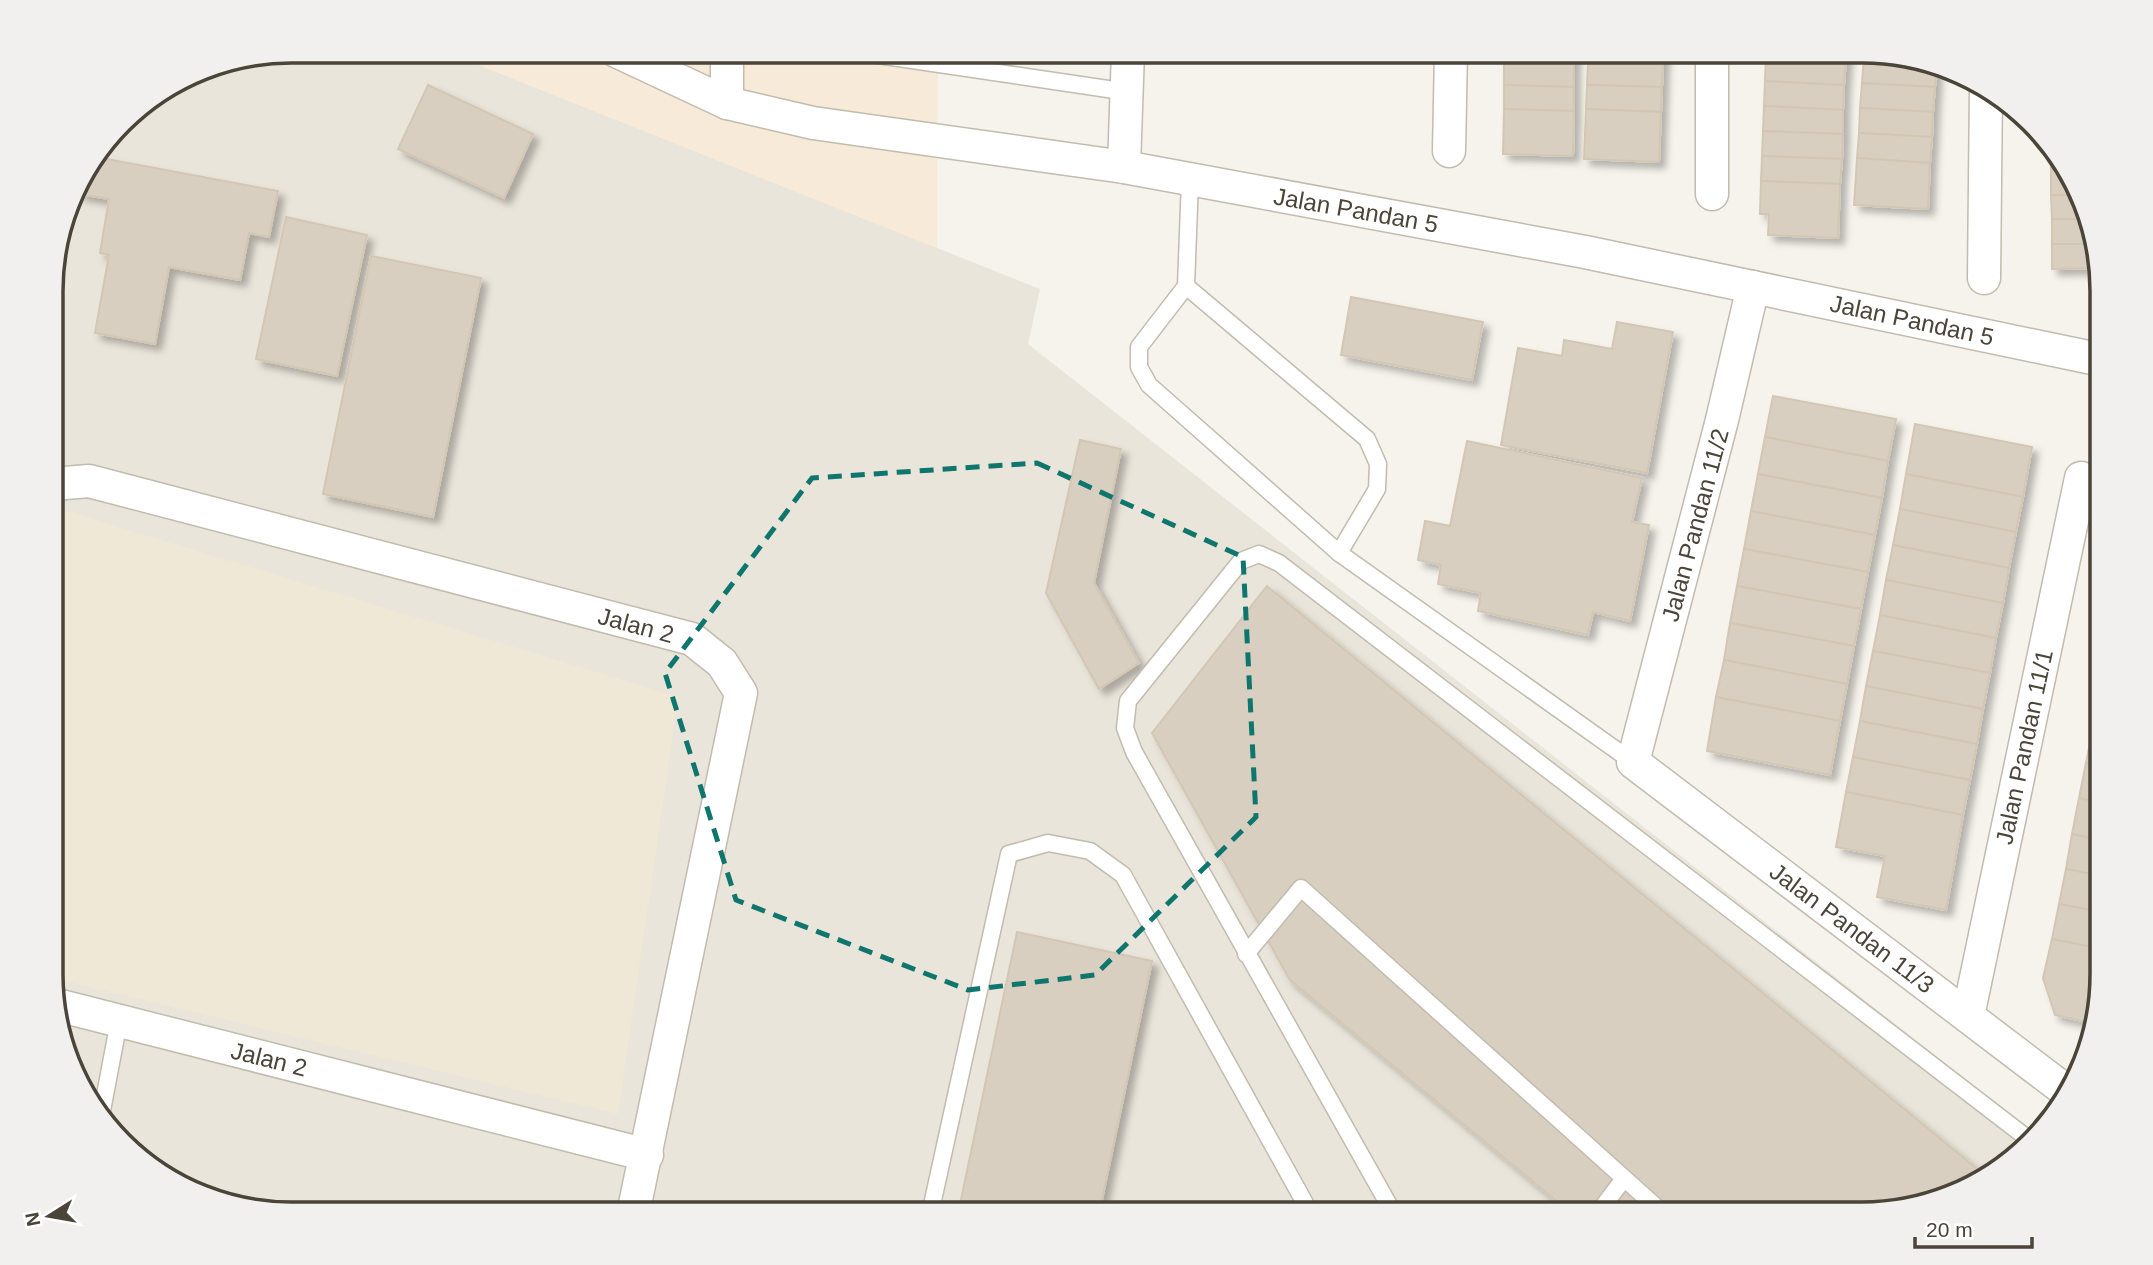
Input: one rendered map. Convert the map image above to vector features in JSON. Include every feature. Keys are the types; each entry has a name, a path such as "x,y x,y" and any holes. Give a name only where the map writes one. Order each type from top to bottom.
{"street":[{"name":"Jalan Pandan 5","path":"642,63 727,103 813,123 1124,167 1584,252 2090,357"},
{"path":"727,63 727,103"},
{"path":"1124,167 1128,63"},
{"path":"1449,151 1451,63"},
{"path":"1712,63 1712,194"},
{"path":"1984,278 1986,100"},
{"name":"Jalan Pandan 11/2","path":"1633,762 1722,420 1753,287"},
{"name":"Jalan Pandan 11/1","path":"1968,1016 2081,478"},
{"name":"Jalan 2","path":"63,483 89,481 692,639 722,663 741,693 637,1202"},
{"name":"Jalan Pandan 11/3","path":"1633,762 2060,1086"},
{"name":"Jalan 2","path":"66,1007 647,1155"}],"lane":[{"path":"984,63 1128,92"},
{"path":"1190,180 1186,286 1139,347 1139,367 1149,385 1339,553 1633,762"},
{"path":"1186,286 1367,439 1378,464 1377,489 1339,553"},
{"path":"1387,1202 1134,752 1125,728 1128,701 1241,561 1259,554 1279,563 2023,1135"},
{"path":"933,1202 1009,854 1048,843 1090,851 1123,875 1304,1202"},
{"path":"1246,954 1301,888 1650,1202"},
{"path":"103,1104 119,1020"},
{"path":"1606,1202 1623,1180"}],"highlighted area":[{"path":"1037,463 1243,557 1256,817 1095,975 968,990 736,900 665,673 812,478"}],"shaded area":[{"path":"276,63 474,63 1040,289 1028,344 2029,1129 2001,1155 1963,1179 1907,1198 1877,1202 291,1202 261,1200 204,1185 152,1155 110,1113 80,1061 65,1004 63,974 63,291 65,261 80,204 101,164 141,120 164,101 190,86 246,67"},
{"path":"474,63 938,63 937,248"},
{"path":"63,510 678,697 618,1114 63,981"}],"building":[{"path":"1504,63 1574,63 1574,87 1504,85"},
{"path":"1588,63 1663,63 1662,87 1587,85"},
{"path":"1766,63 1846,63 1844,85 1765,81"},
{"path":"1864,63 1892,65 1936,76 1935,87 1862,83"},
{"path":"1765,81 1844,85 1843,110 1764,106"},
{"path":"1862,83 1935,87 1933,112 1860,108"},
{"path":"428,85 533,134 504,198 398,149"},
{"path":"1504,85 1574,87 1574,111 1504,109"},
{"path":"1587,85 1662,87 1661,112 1586,109"},
{"path":"1764,106 1843,110 1843,134 1763,131"},
{"path":"1860,108 1933,112 1932,137 1859,133"},
{"path":"1504,109 1574,111 1573,156 1503,154"},
{"path":"1586,109 1661,112 1659,162 1584,159"},
{"path":"1763,131 1843,134 1842,159 1762,156"},
{"path":"1859,133 1932,137 1930,163 1857,158"},
{"path":"1762,156 1842,159 1840,184 1761,181"},
{"path":"1857,158 1930,163 1928,209 1854,205"},
{"path":"105,159 278,191 269,237 249,233 240,280 169,267 155,344 95,333 109,255 100,253 109,199 85,195"},
{"path":"2051,170 2055,170 2069,195 2051,195"},
{"path":"1761,181 1840,184 1838,238 1768,235 1769,214 1760,214"},
{"path":"2051,195 2069,195 2078,219 2052,219"},
{"path":"286,217 367,235 337,376 256,359"},
{"path":"2052,219 2078,219 2085,244 2052,244"},
{"path":"2052,244 2085,244 2089,268 2052,269"},
{"path":"371,256 481,278 433,517 323,494"},
{"path":"1351,297 1483,322 1472,380 1341,355"},
{"path":"1617,322 1673,332 1647,473 1501,445 1518,348 1562,356 1564,340 1612,349"},
{"path":"1773,396 1896,419 1888,461 1765,437"},
{"path":"1915,424 2032,447 2023,497 1906,474"},
{"path":"1765,437 1888,461 1882,498 1758,474"},
{"path":"1080,440 1121,449 1094,583 1139,663 1099,689 1046,593"},
{"path":"1467,441 1642,478 1632,522 1649,525 1630,621 1593,612 1588,635 1478,611 1481,593 1438,584 1441,565 1418,560 1425,521 1450,526"},
{"path":"1758,474 1882,498 1875,535 1751,511"},
{"path":"1906,474 2023,497 2016,532 1900,509"},
{"path":"1900,509 2016,532 2009,568 1893,545"},
{"path":"1751,511 1875,535 1868,572 1744,549"},
{"path":"1893,545 2009,568 2003,603 1886,580"},
{"path":"1744,549 1868,572 1861,609 1737,586"},
{"path":"1886,580 2003,603 1996,638 1880,615"},
{"path":"1267,586 1979,1170 1935,1190 1907,1198 1877,1202 1558,1202 1290,980 1152,733"},
{"path":"1737,586 1861,609 1854,646 1730,623"},
{"path":"1880,615 1996,638 1990,673 1873,651"},
{"path":"1730,623 1854,646 1847,684 1724,660"},
{"path":"1873,651 1990,673 1983,709 1866,686"},
{"path":"1724,660 1847,684 1840,721 1716,697"},
{"path":"1866,686 1983,709 1977,744 1860,721"},
{"path":"1716,697 1840,721 1830,775 1707,751"},
{"path":"1860,721 1977,744 1970,780 1853,757"},
{"path":"2090,743 2090,764 2086,763"},
{"path":"1853,757 1970,780 1963,815 1846,792"},
{"path":"2086,763 2090,764 2090,800 2079,798"},
{"path":"1846,792 1963,815 1946,910 1877,897 1885,856 1836,847"},
{"path":"2079,798 2090,800 2090,838 2072,834"},
{"path":"2072,834 2090,838 2090,874 2066,869"},
{"path":"2066,869 2090,874 2090,910 2059,904"},
{"path":"2059,904 2090,910 2090,947 2052,939"},
{"path":"1017,932 1152,961 1102,1202 961,1202"},
{"path":"2052,939 2090,947 2090,989 2085,1022 2055,1015 2043,978"}]}
